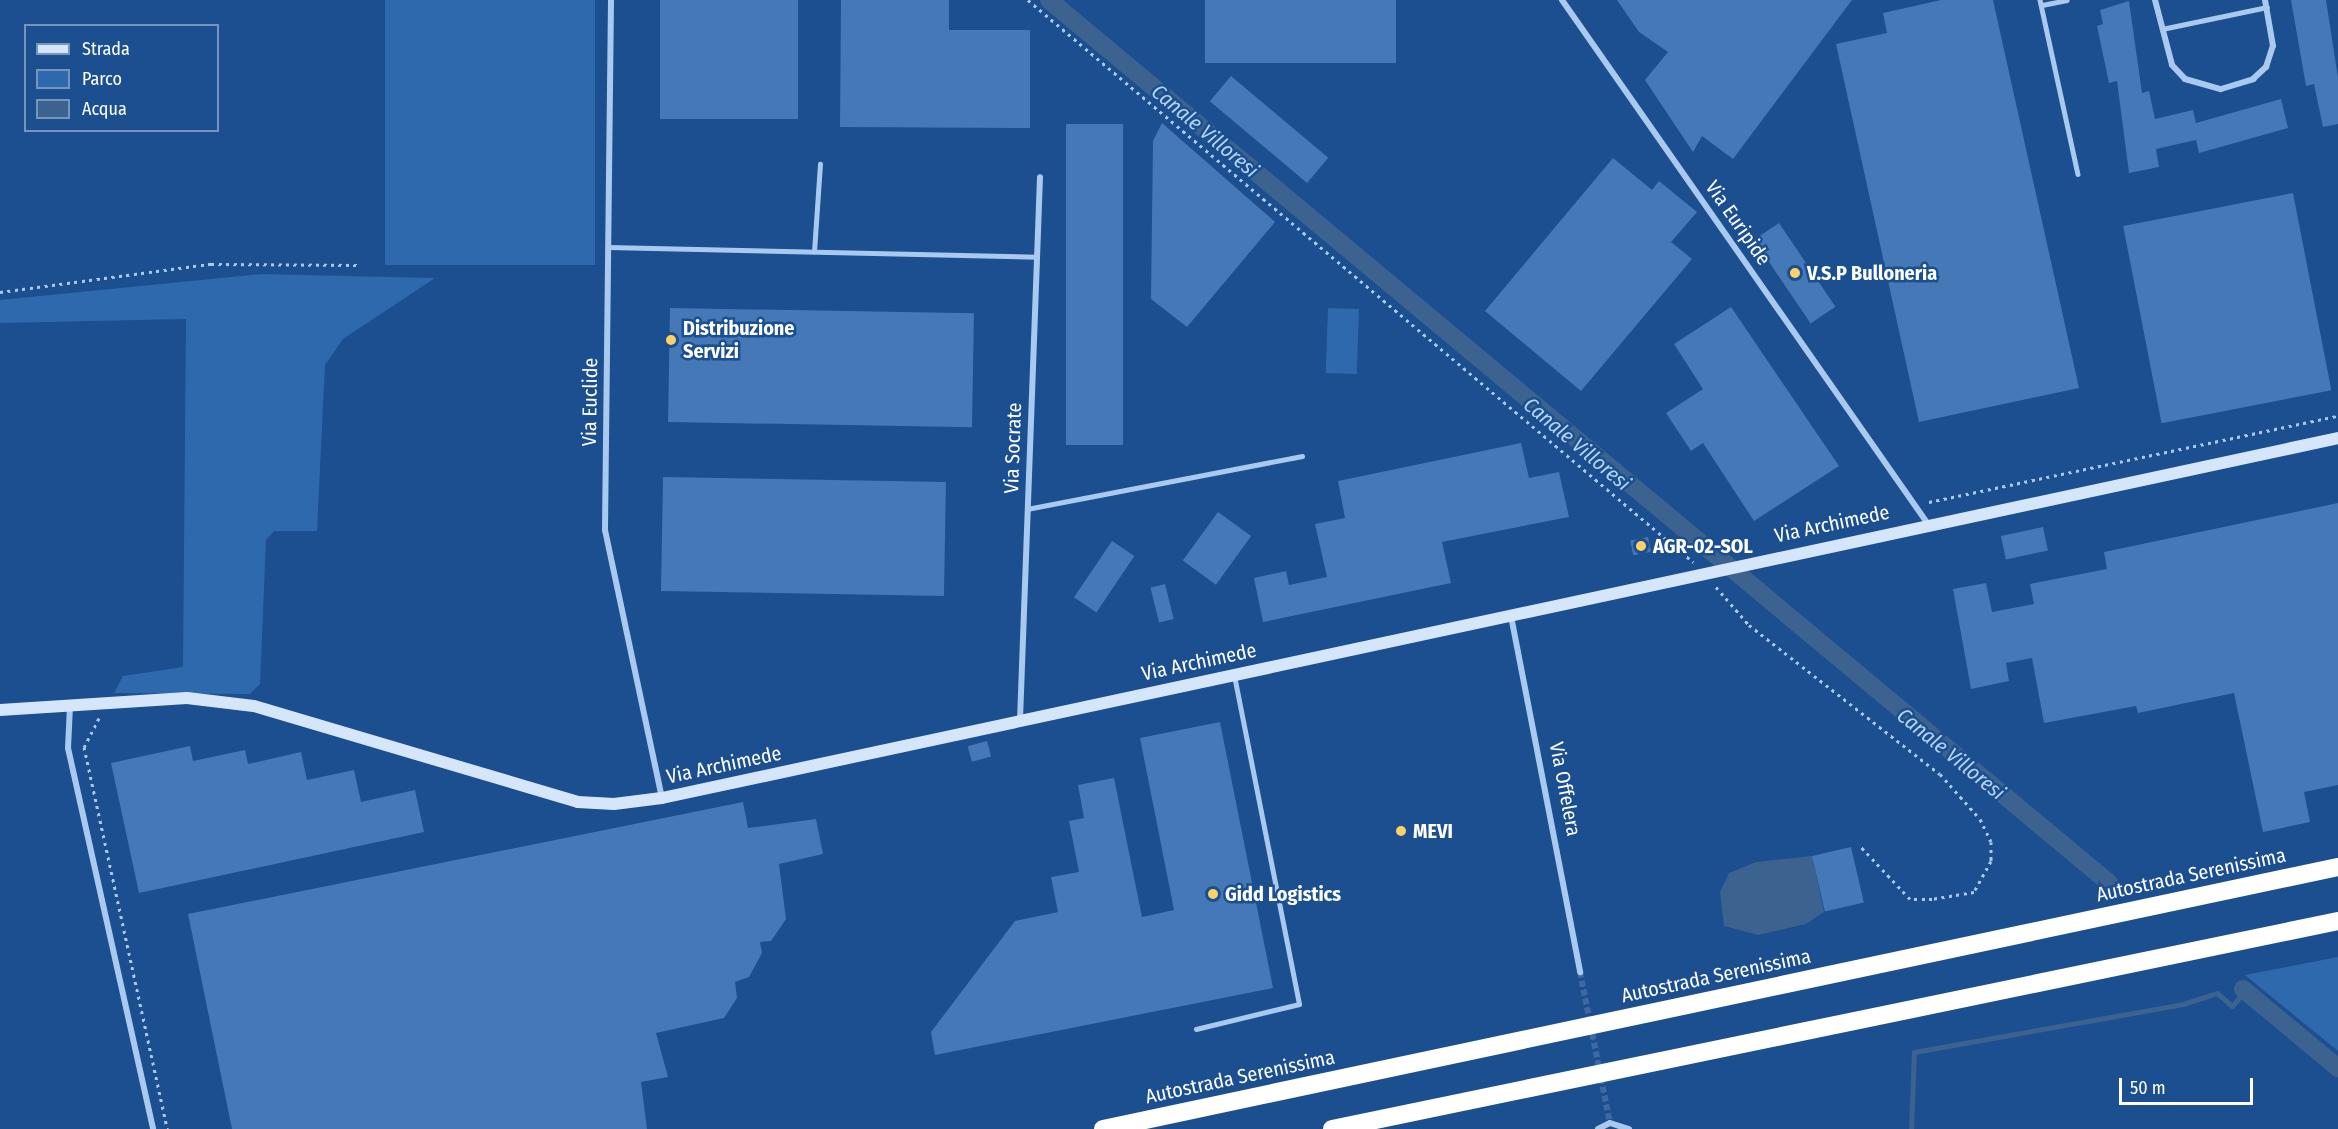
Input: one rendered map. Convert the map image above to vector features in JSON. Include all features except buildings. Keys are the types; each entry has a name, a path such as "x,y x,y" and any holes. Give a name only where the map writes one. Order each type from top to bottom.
{"highway":[{"name":"Autostrada Serenissima","path":"1102,1129 2338,867"},
{"path":"1332,1129 2338,921"}],"street":[{"name":"Via Euclide","path":"611,0 605,530 662,798"},
{"name":"Via Euripide","path":"1562,0 1928,524"},
{"path":"2156,0 2172,65 2185,79 2221,89 2240,85 2260,73 2270,57 2266,3"},
{"name":"Via Socrate","path":"1020,720 1040,177"},
{"name":"Via Archimede","path":"70,706 187,698 254,706 578,802 662,798 1709,570 2338,438"},
{"name":"Via Offelera","path":"1511,614 1580,972"},
{"path":"0,710 70,706 68,748 153,1129"},
{"path":"1598,1129 1617,1123 1629,1129"}],"lane":[{"path":"2067,0 2041,3 2078,174"},
{"path":"2162,29 2266,3"},
{"path":"814,252 820,164"},
{"path":"608,247 1037,257"},
{"path":"1027,509 1302,456"},
{"path":"1196,1029 1299,1004 1233,674"}],"path":[{"path":"1028,0 1709,570 1749,625 1940,774 1980,819 1991,842 1991,861 1974,892 1932,899 1910,899 1861,847"},
{"path":"0,292 211,264 360,265"},
{"path":"1929,502 2338,416"},
{"path":"106,704 84,747 167,1129"}],"green space":[{"path":"385,0 595,0 595,265 385,265"},
{"path":"261,274 435,278 343,339 325,365 317,531 274,531 266,540 260,684 250,694 114,693 123,676 183,667 186,319 0,323 0,300"},
{"path":"1328,308 1359,309 1357,374 1326,373"},
{"path":"2338,957 2338,1051 2245,975"}],"water":[{"path":"1812,856 1824,912 1806,924 1758,935 1724,926 1720,892 1729,873 1756,862"}],"waterway":[{"name":"Canale Villoresi","path":"1049,0 2109,883"},
{"name":"Canale Villoresi","path":"2243,989 2338,1068"},
{"path":"1911,1129 1914,1052 2183,1004 2217,993 2232,1006 2245,991"}],"tunnel":[{"path":"1580,972 1610,1123"}],"place":[{"name":"V.S.P Bulloneria","path":"1795,273"},
{"name":"Distribuzione Servizi","path":"671,340"},
{"name":"AGR-02-SOL","path":"1641,546"},
{"name":"MEVI","path":"1401,831"},
{"name":"Gidd Logistics","path":"1213,894"}]}
